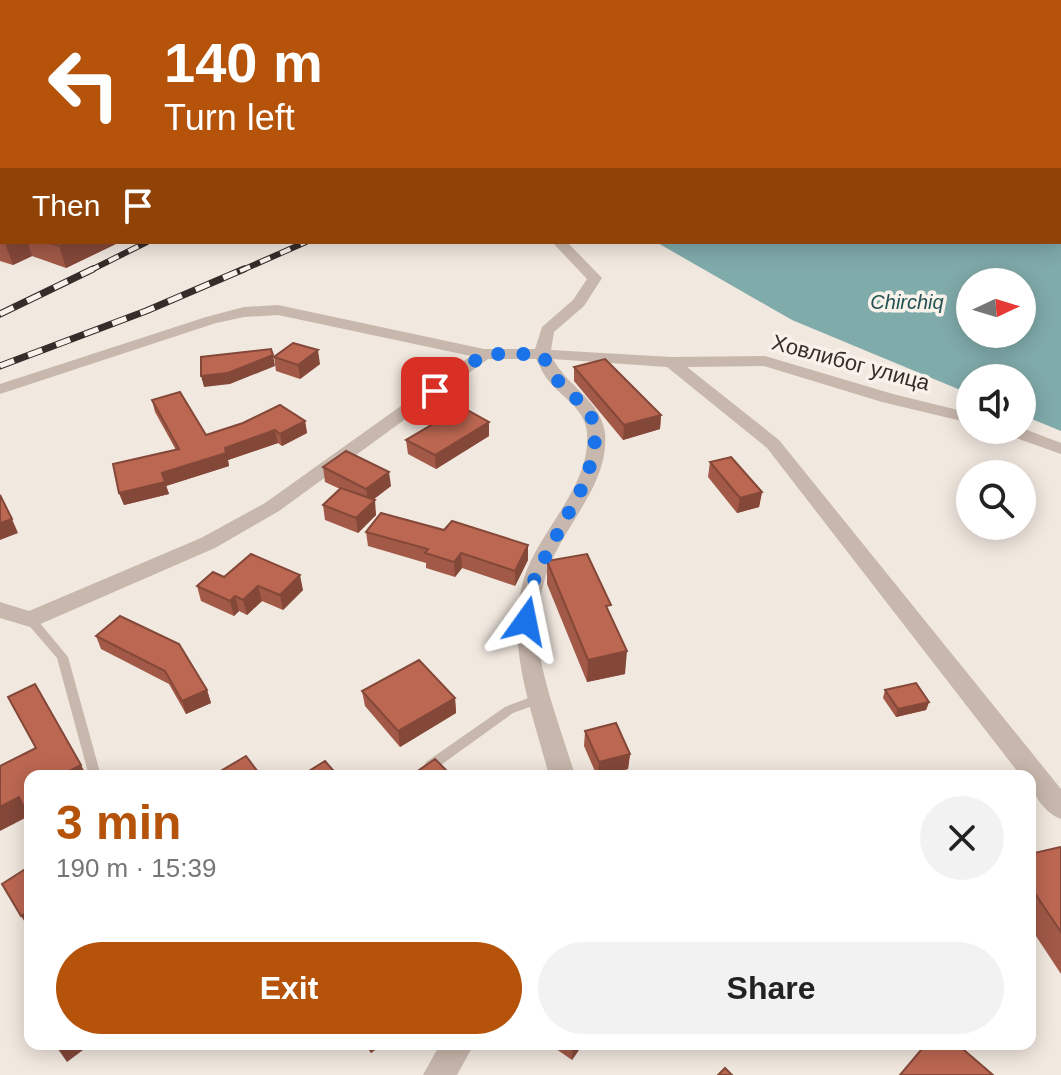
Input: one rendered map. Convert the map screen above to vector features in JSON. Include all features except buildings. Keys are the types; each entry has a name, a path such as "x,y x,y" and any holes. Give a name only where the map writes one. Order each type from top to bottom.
{"street":[{"path":"560,770 541,699 526,621 535,576 583,486 592,460 596,434 590,412 554,377 542,354 547,330 579,303 595,278 561,244"},
{"name":"Ховлибог улица","path":"0,389 211,320 255,311 278,310 313,315 484,354 542,354 671,362 765,361 956,415"},
{"path":"0,610 30,619 208,543 272,507 484,354"},
{"path":"671,362 773,444 1031,770"},
{"path":"1036,440 1061,449"},
{"path":"1036,776 1061,808"},
{"path":"439,1075 454,1050"}],"lane":[{"path":"30,619 62,657 93,770"},
{"path":"430,766 509,710 541,699"}],"water":[{"name":"Chirchiq","path":"659,244 1061,244 1061,431 1036,421 1036,364 956,364 956,388 792,320"}],"railway":[{"path":"93,269 143,244"},
{"path":"240,271 301,244"},
{"path":"0,314 93,269"},
{"path":"89,271 93,269"},
{"path":"0,366 146,311 244,269"}],"route":[{"path":"435,391 484,354 542,354 554,377 590,412 596,434 592,460 583,486 535,576 526,621"}]}
